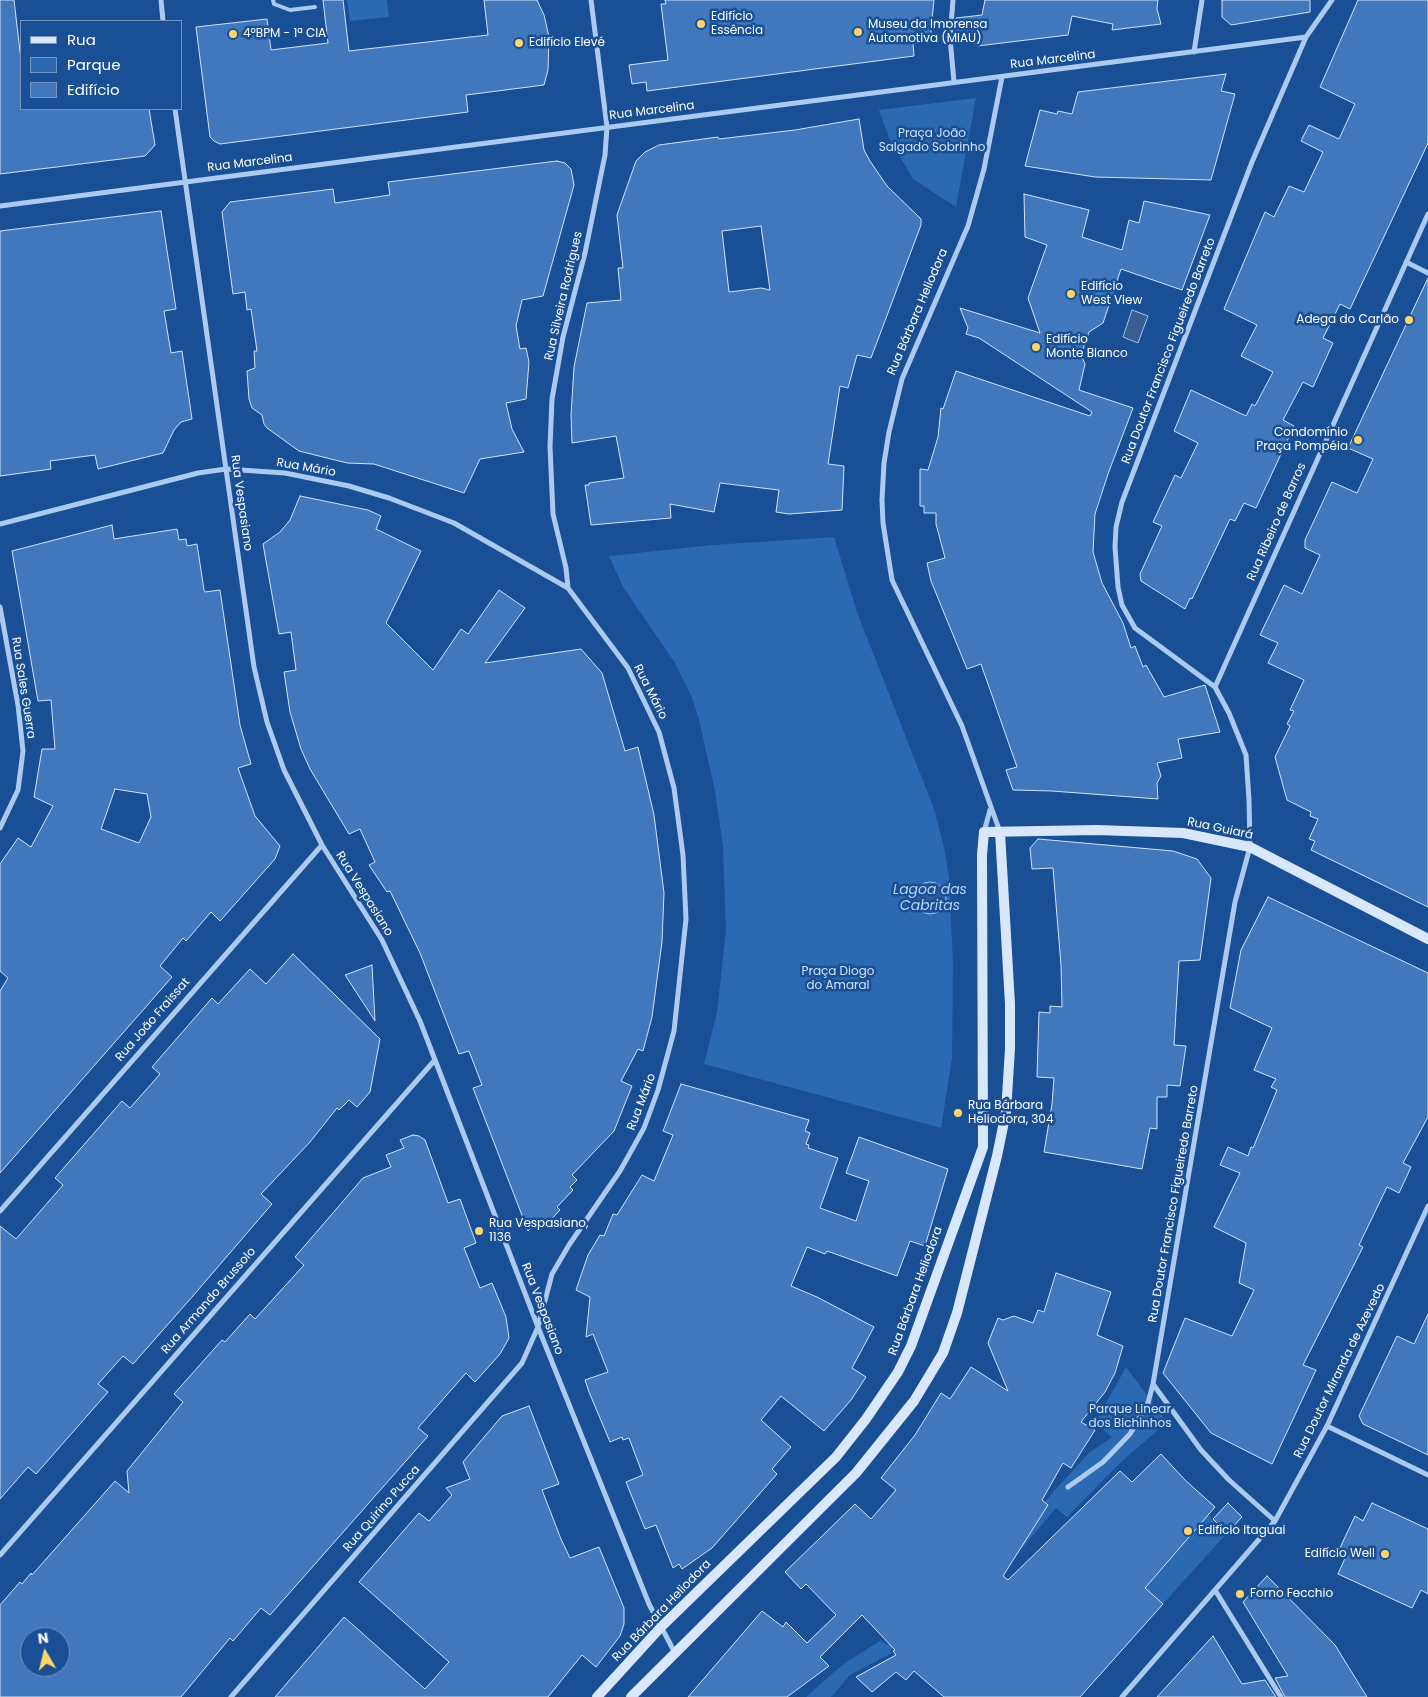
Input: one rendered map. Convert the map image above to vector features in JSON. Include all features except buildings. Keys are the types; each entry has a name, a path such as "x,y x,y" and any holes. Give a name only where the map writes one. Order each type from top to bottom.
{"street":[{"path":"161,0 164,20"},
{"name":"Rua Silveira Rodrigues","path":"568,588 566,568 553,514 550,447 552,398 563,337 600,186 605,156 607,127 591,0"},
{"path":"953,0 950,38 954,82"},
{"path":"1194,52 1202,0"},
{"name":"Rua Doutor Francisco Figueiredo Barreto","path":"1215,687 1135,628 1122,605 1118,587 1115,566 1116,527 1122,502 1252,162 1306,37 1332,0"},
{"name":"Rua Marcelina","path":"0,206 1306,37"},
{"name":"Rua Bárbara Heliodora","path":"632,1697 856,1473 914,1401 943,1353 957,1314 998,1156 1006,1112 1010,1049 1010,1004 1000,832 962,726 892,580 883,523 882,500 888,432 902,379 968,226 984,169 1002,76"},
{"name":"Rua Vespasiano","path":"175,110 254,668 267,722 284,770 322,845 382,940 420,1021 538,1327 660,1628 675,1653"},
{"name":"Rua Ribeiro de Barros","path":"1215,687 1428,214"},
{"path":"1406,262 1428,273"},
{"name":"Rua Mário","path":"0,524 198,473 226,469 285,473 349,486 389,498 454,523 568,588 628,668 659,732 674,788 683,855 686,920 674,1031 658,1090 644,1128 620,1171 569,1245 552,1274 538,1327"},
{"name":"Rua Sales Guerra","path":"0,607 18,705 23,751 18,790 0,828"},
{"path":"1215,687 1229,713 1246,755 1250,847"},
{"name":"Rua Bárbara Heliodora","path":"597,1697 660,1628 836,1457 866,1419 898,1372 911,1346 983,1147 982,855 984,832 991,809"},
{"name":"Rua Guiará","path":"984,832 1097,830 1183,833 1250,847 1428,939"},
{"name":"Rua João Fraissat","path":"0,1211 322,845"},
{"name":"Rua Doutor Francisco Figueiredo Barreto","path":"1068,1487 1103,1462 1130,1434 1148,1403 1153,1384 1236,902 1250,847"},
{"name":"Rua Armando Brussolo","path":"0,1555 434,1061"},
{"name":"Rua Doutor Miranda de Azevedo","path":"1122,1697 1275,1521 1327,1426 1428,1206"},
{"name":"Rua Quirino Pucca","path":"231,1697 511,1378 522,1363 538,1327"},
{"path":"1153,1384 1201,1450 1229,1480 1275,1521"},
{"path":"1327,1426 1428,1475"},
{"path":"1215,1590 1281,1697"}],"lane":[{"path":"273,0 274,4 290,10 315,7"}],"green space":[{"path":"347,0 387,0 389,17 350,21"},
{"name":"Praça João Salgado Sobrinho","path":"976,98 956,207 913,179 889,138 879,110"},
{"name":"Praça Diogo do Amaral","path":"834,537 857,612 934,809 945,851 949,879 953,963 952,1058 941,1128 704,1064 717,1013 726,930 723,846 715,791 699,720 691,695 675,663 623,587 609,556 713,545"},
{"name":"Parque Linear dos Bichinhos","path":"1126,1367 1167,1422 1122,1461 1067,1517 1056,1508 1001,1573 1003,1578 890,1651 892,1653 850,1675 831,1697 806,1697 842,1665 880,1641 888,1645 954,1607 994,1564 1054,1491 1089,1453 1112,1437 1095,1423"},
{"path":"1208,1515 1227,1533 1163,1604 1145,1588"}],"water":[{"path":"1132,310 1148,316 1138,343 1123,337"},
{"name":"Lagoa das Cabritas","path":"930,882 936,883 941,887 945,892 945,904 941,909 936,913 930,914 924,913 919,909 915,904 914,898 915,892 919,887 924,883"}],"place":[{"name":"Edifício Essência","path":"701,24"},
{"name":"Museu da Imprensa Automotiva (MIAU)","path":"858,32"},
{"name":"4ºBPM - 1ª CIA","path":"233,34"},
{"name":"Edifício Elevé","path":"519,43"},
{"name":"Edifício West View","path":"1071,294"},
{"name":"Adega do Carlão","path":"1409,320"},
{"name":"Edifício Monte Bianco","path":"1036,347"},
{"name":"Condomínio Praça Pompéia","path":"1358,440"},
{"name":"Rua Bárbara Heliodora, 304","path":"958,1113"},
{"name":"Rua Vespasiano, 1136","path":"479,1231"},
{"name":"Edifício Itaguai","path":"1188,1531"},
{"name":"Edifício Well","path":"1385,1554"},
{"name":"Forno Fecchio","path":"1240,1594"}]}
